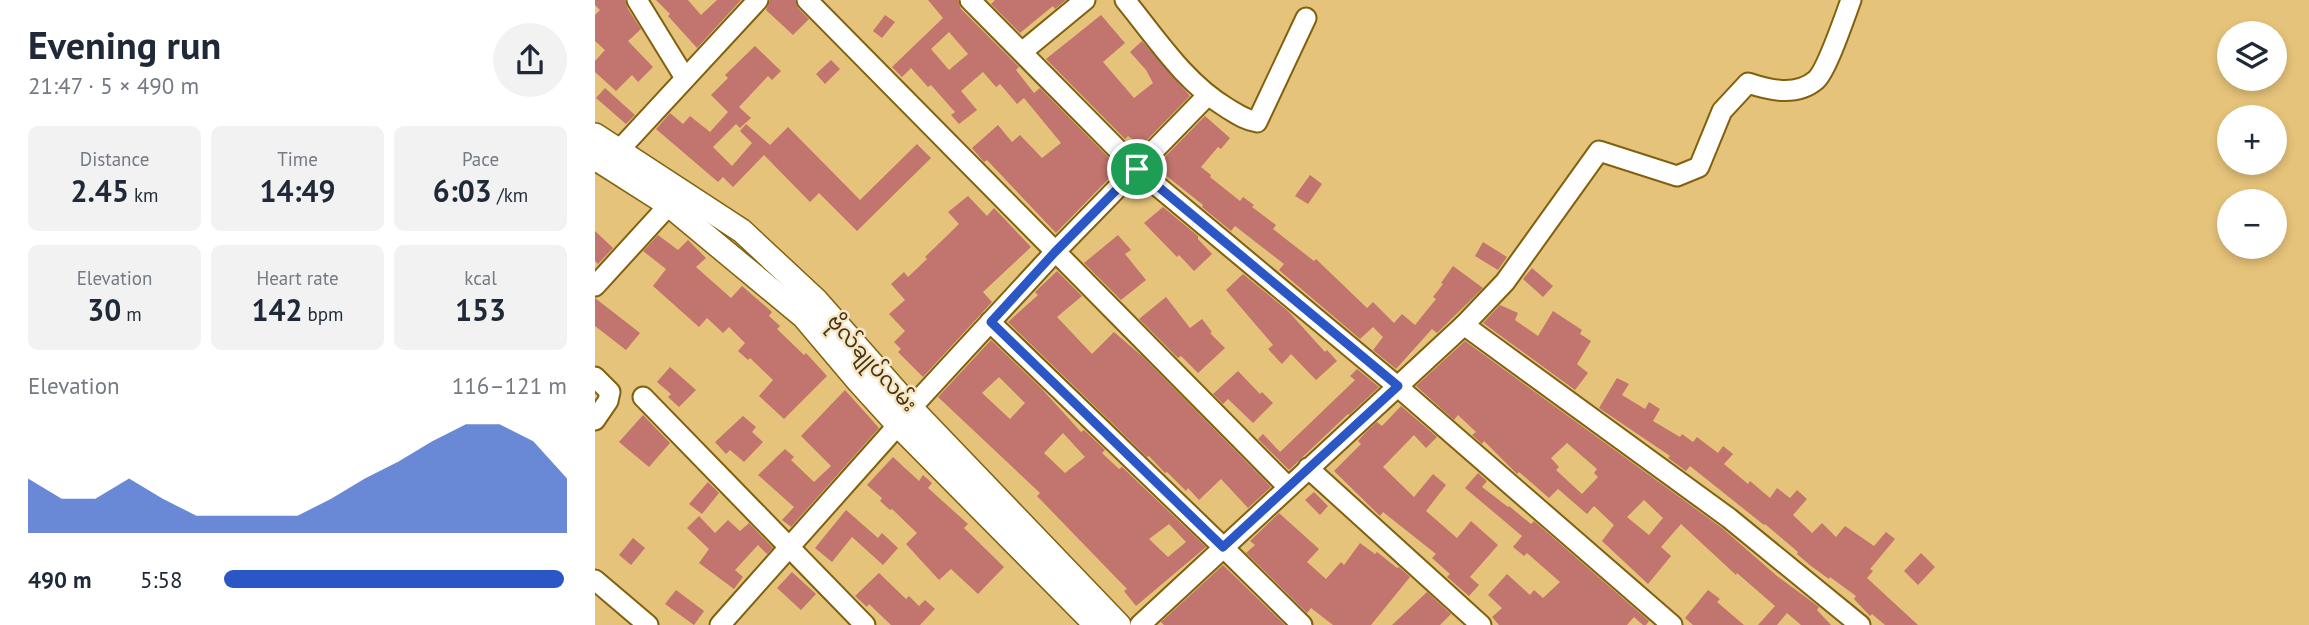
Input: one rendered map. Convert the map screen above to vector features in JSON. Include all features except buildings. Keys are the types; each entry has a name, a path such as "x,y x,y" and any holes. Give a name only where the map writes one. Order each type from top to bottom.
{"main road":[{"name":"ဗိုလ်ချုပ်လမ်း","path":"595,135 606,157 669,205 804,317 1119,625"},
{"name":"ဗိုလ်ချုပ်လမ်း","path":"606,157 742,231 817,301 904,416 1096,625"}],"street":[{"path":"636,0 685,78"},
{"path":"606,157 758,0"},
{"path":"807,0 1288,487"},
{"path":"971,0 1137,169 1398,386 1672,625"},
{"path":"1022,52 1084,0"},
{"path":"1125,0 1175,64 1207,96 1248,120 1257,122 1306,19"},
{"path":"1140,625 1464,325 1505,282 1599,151 1677,177 1699,167 1722,111 1748,83 1771,90 1797,89 1817,79 1837,39 1851,0"},
{"path":"720,625 904,416 1055,252 1207,96"},
{"path":"595,286 669,205"},
{"path":"991,322 1302,625"},
{"path":"1464,325 1729,518 1860,625"},
{"path":"595,377 610,392 608,401 595,420"},
{"path":"643,397 865,625"},
{"path":"1308,468 1481,625"},
{"path":"595,580 647,625"}],"route":[{"path":"1137,169 1398,386 1223,547 991,322 1137,169"}]}
